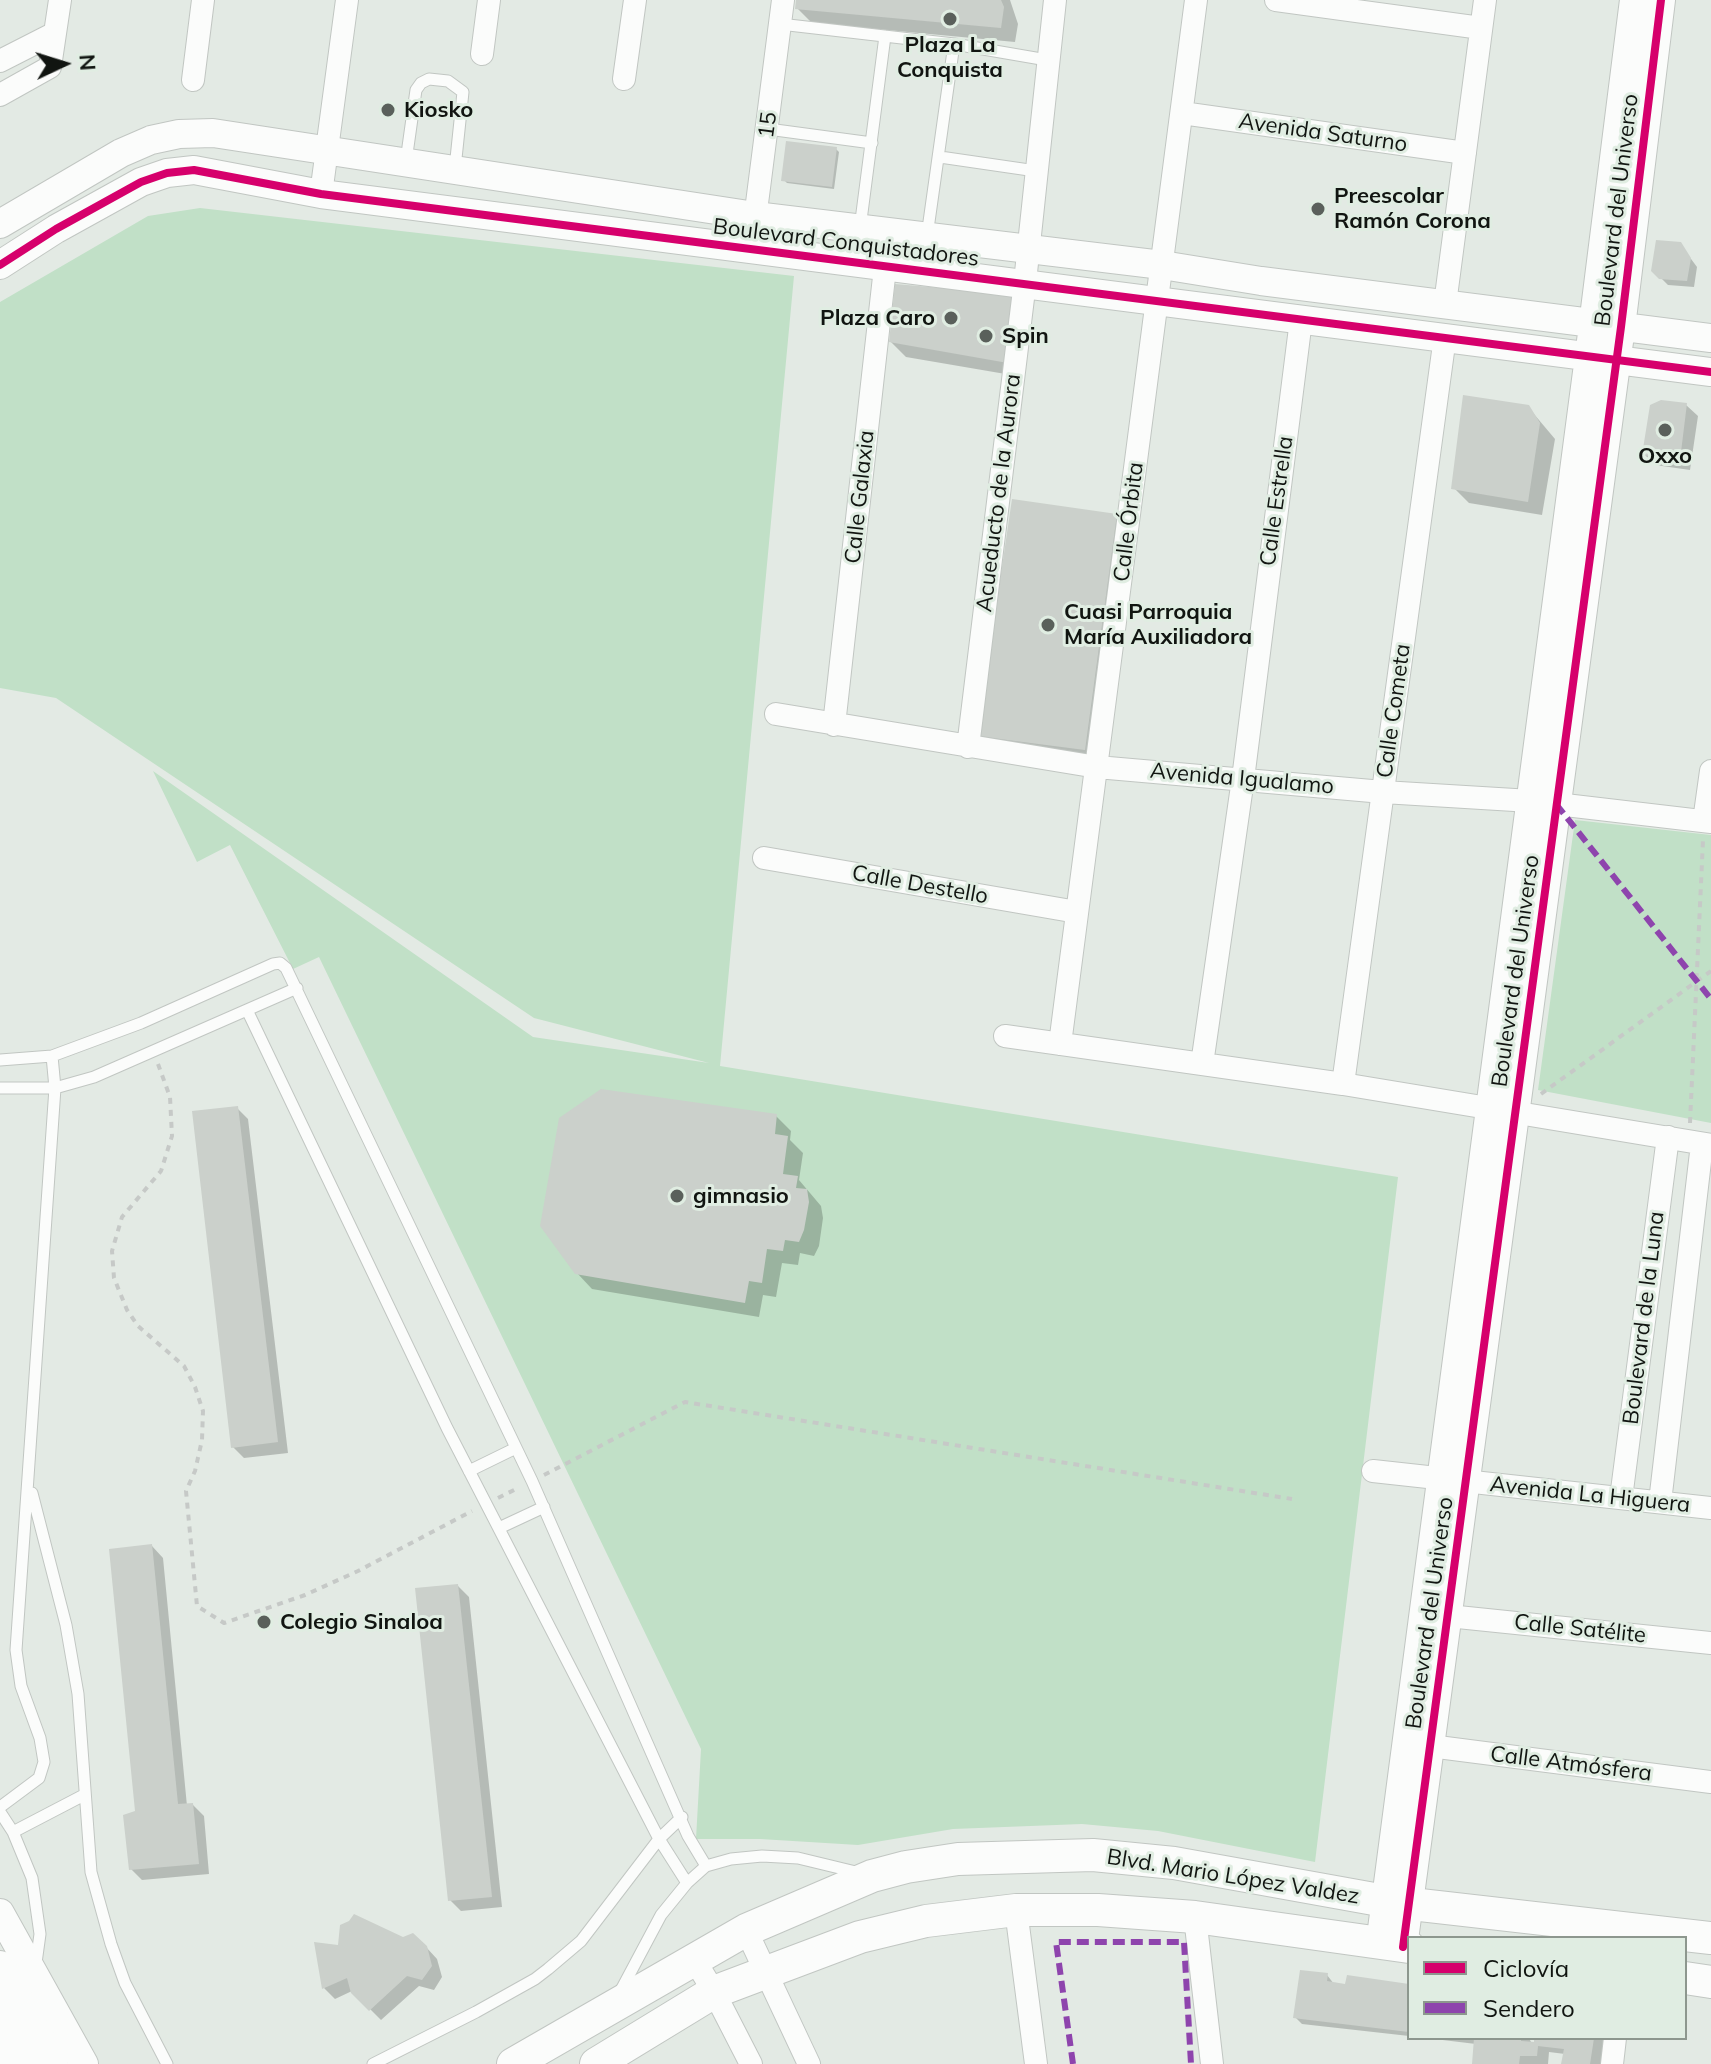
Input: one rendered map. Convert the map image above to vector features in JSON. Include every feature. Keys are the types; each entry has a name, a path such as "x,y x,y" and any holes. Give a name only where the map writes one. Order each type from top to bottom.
{"main road":[{"name":"Blvd. Mario López Valdez","path":"513,2064 746,1930 872,1876 958,1859 1093,1855 1235,1873 1397,1902 1711,1938"},
{"name":"Blvd. Mario López Valdez","path":"596,2064 714,1992 860,1937 926,1921 1016,1910 1098,1910 1195,1917 1397,1946"},
{"path":"0,1967 52,2064"},
{"path":"1687,1978 1711,1982"},
{"path":"0,2017 26,2064"}],"street":[{"path":"0,95 50,67 60,0"},
{"path":"193,80 203,0"},
{"path":"321,194 347,0"},
{"path":"482,54 489,0"},
{"path":"624,79 635,0"},
{"name":"15","path":"751,250 783,0"},
{"name":"Acueducto de la Aurora","path":"968,747 1025,282 1055,0"},
{"name":"Calle Órbita","path":"1060,1044 1196,0"},
{"path":"1276,0 1346,5 1481,28"},
{"path":"1445,304 1485,0"},
{"name":"Boulevard del Universo","path":"1397,1946 1397,1902 1603,358 1634,0"},
{"name":"Boulevard del Universo","path":"1607,325 1661,0"},
{"path":"0,61 55,33"},
{"name":"Avenida Saturno","path":"1182,113 1465,153"},
{"name":"Boulevard Conquistadores","path":"0,224 121,153 151,140 179,134 213,133 755,216 1162,265 1261,281 1711,338"},
{"name":"Boulevard Conquistadores","path":"0,265 56,229 141,182 167,173 194,170 321,194 1711,372"},
{"name":"Calle Galaxia","path":"834,725 885,268"},
{"name":"Calle Estrella","path":"1202,1064 1243,779 1301,320"},
{"name":"Calle Cometa","path":"1343,1084 1445,337"},
{"name":"Avenida Igualamo","path":"776,714 1097,767 1544,803 1708,822"},
{"path":"1708,822 1711,771"},
{"name":"Calle Destello","path":"764,858 1077,912"},
{"path":"1005,1036 1343,1084 1692,1142"},
{"name":"Boulevard de la Luna","path":"1621,1498 1692,1142"},
{"name":"Boulevard de la Luna","path":"1660,1502 1692,1142"},
{"name":"Avenida La Higuera","path":"1373,1471 1711,1508"},
{"name":"Boulevard del Universo","path":"1418,1746 1448,1616 1454,1480"},
{"name":"Calle Satélite","path":"1448,1616 1711,1643"},
{"name":"Calle Atmósfera","path":"1418,1746 1711,1782"},
{"path":"1016,1910 1036,2064"},
{"path":"0,1913 84,2064"},
{"path":"1195,1917 1212,2064"},
{"path":"746,1930 809,2064"},
{"path":"694,1959 751,2064"},
{"path":"1612,2064 1615,2040"}],"lane":[{"path":"780,24 954,44 1047,60"},
{"path":"860,229 885,36"},
{"path":"927,237 954,44"},
{"path":"406,161 416,90 429,79 448,81 463,92 455,169"},
{"path":"768,129 872,143"},
{"path":"940,157 1036,171"},
{"path":"0,1060 52,1056 141,1023 273,964 280,963 286,968 532,1481 688,1836 706,1866"},
{"path":"0,1088 55,1088 94,1077 297,988"},
{"path":"247,1010 469,1471 659,1839 687,1883"},
{"path":"35,1976 40,1934 32,1878 0,1809 39,1778 44,1762 40,1738 21,1686 16,1650 55,1088 52,1056"},
{"path":"469,1471 516,1448"},
{"path":"29,1485 66,1625 83,1739 91,1872 125,1983 167,2064"},
{"path":"499,1528 544,1507"},
{"path":"13,1832 84,1795"},
{"path":"373,2064 476,2012 548,1969 581,1941 659,1839 682,1817"},
{"path":"611,2010 661,1915 687,1883 706,1866 731,1859 762,1856 798,1858 872,1876"}],"path":[{"path":"1692,1142 1696,982 1708,822"},
{"path":"1503,1110 1711,971"},
{"path":"154,1053 170,1097 172,1136 161,1171 122,1217 112,1251 114,1278 127,1310 138,1326 184,1366 203,1411 202,1440 195,1471 186,1491 197,1606 224,1623 305,1595 358,1571 685,1402 1292,1499"}],"green space":[{"path":"200,208 794,276 720,1066 1398,1177 1315,1862 1158,1831 1082,1824 953,1829 858,1845 696,1839 701,1749 319,957 293,969 230,845 197,862 153,771 533,1037 709,1063 534,1018 56,698 0,688 0,302 148,216"},
{"path":"1575,820 1711,835 1711,1123 1538,1090"}],"building":[{"name":"Plaza La Conquista","path":"796,0 1001,0 1004,7 1001,28 795,9"},
{"path":"786,141 837,147 832,187 781,181"},
{"path":"1656,240 1681,242 1691,258 1687,281 1659,279 1651,271"},
{"name":"Plaza Caro","path":"895,284 1013,294 1008,363 889,342"},
{"path":"1463,395 1529,405 1540,423 1528,502 1451,489"},
{"name":"Oxxo","path":"1661,400 1687,403 1680,460 1642,455 1650,405"},
{"name":"Cuasi Parroquia María Auxiliadora","path":"1012,499 1117,514 1085,750 977,736"},
{"name":"gimnasio","path":"601,1089 777,1114 775,1134 788,1136 783,1174 798,1176 796,1188 807,1189 809,1202 799,1242 785,1240 783,1251 767,1249 762,1283 749,1281 745,1303 575,1274 540,1226 559,1118"},
{"path":"238,1106 278,1442 231,1448 192,1111"},
{"path":"152,1544 178,1804 193,1803 199,1864 129,1870 123,1815 135,1811 109,1549"},
{"path":"458,1584 492,1897 448,1901 415,1588"},
{"path":"354,1914 403,1937 413,1933 427,1946 432,1966 422,1980 407,1976 369,2011 351,1993 347,1978 322,1989 314,1942 338,1945 340,1925 349,1921"},
{"path":"1300,1970 1328,1973 1327,1981 1345,1984 1347,1975 1407,1984 1407,2032 1293,2018"},
{"path":"1474,2040 1594,2040 1590,2064 1561,2064 1564,2049 1538,2046 1537,2056 1520,2056 1519,2064 1472,2064"}],"marked path":[{"path":"1556,804 1711,999"},
{"path":"1073,2064 1056,1942 1184,1942 1191,2064"}],"cycle path":[{"path":"1403,1947 1621,327 1661,0"},
{"path":"0,265 56,229 141,182 167,173 194,170 321,194 1711,372"}],"place":[{"name":"Plaza La Conquista","path":"950,19"},
{"name":"Kiosko","path":"388,110"},
{"name":"Preescolar Ramón Corona","path":"1318,209"},
{"name":"Plaza Caro","path":"951,318"},
{"name":"Spin","path":"986,336"},
{"name":"Oxxo","path":"1665,430"},
{"name":"Cuasi Parroquia María Auxiliadora","path":"1048,625"},
{"name":"gimnasio","path":"677,1196"},
{"name":"Colegio Sinaloa","path":"264,1622"}]}
